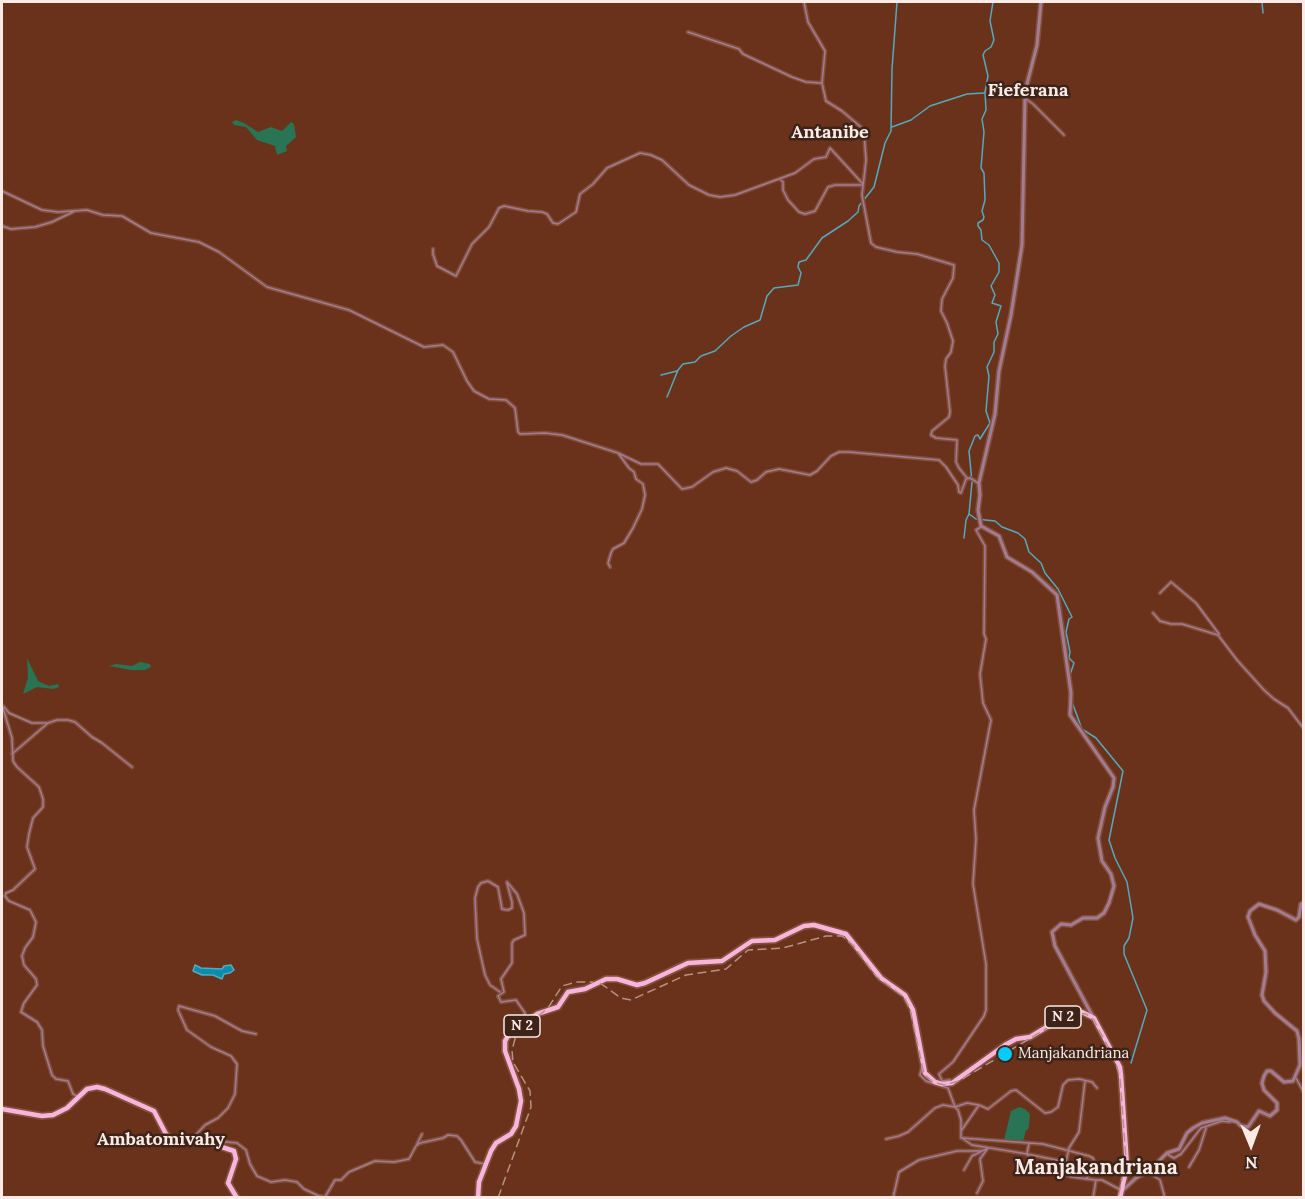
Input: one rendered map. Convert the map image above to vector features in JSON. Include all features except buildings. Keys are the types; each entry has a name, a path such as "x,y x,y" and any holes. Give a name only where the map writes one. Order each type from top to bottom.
{"main road":[{"name":"N 2","path":"478,1197 479,1182 486,1164 496,1143 511,1134 516,1126 521,1101 505,1051 505,1041 508,1036 537,1014 558,1007 568,992 585,989 606,979 616,979 637,985 645,983 688,963 722,961 752,941 775,940 804,926 814,926 846,934 881,978 905,996 913,1010 923,1065"},
{"name":"N 2","path":"952,1083 1005,1045 1030,1037 1070,1013 1082,1012 1094,1018 1120,1067 1127,1166 1120,1197"},
{"path":"923,1065 925,1072 935,1082 952,1083"},
{"path":"2,1109 50,1116 64,1110 77,1096 92,1087 105,1089 154,1111 164,1131 178,1142 194,1140 235,1152 236,1161 228,1183 237,1197"}],"street":[{"path":"804,2 808,22 825,51 822,83 826,101 835,105 864,130 866,160 862,195 871,243 876,247 917,254 954,265 953,278 942,299 941,311 953,341 945,366 950,412 949,417 932,431 931,435 936,438 957,440 956,462 969,478 977,482"},
{"path":"1041,2 1037,45 1027,84 1022,246 999,371 995,414 977,482 980,495 978,517 981,525 999,536 1007,557 1032,572 1057,595 1071,693 1070,715 1114,778 1098,838 1102,861 1111,874 1114,886 1109,903 1101,916 1093,919 1083,918 1071,925 1061,924 1052,932 1055,946 1094,1018"},
{"path":"688,32 739,50 792,77 806,82 822,83"},
{"path":"1026,99 1034,104 1064,135"},
{"path":"434,249 434,260 437,266 452,275 457,275 472,244 489,227 499,208 504,206 528,212 542,212 547,214 553,223 558,224 576,212 580,194 593,184 607,168 640,153 662,160 689,185 709,195 720,197 735,195 779,179 803,168 814,159 826,157 830,148 864,185"},
{"path":"779,179 783,182 785,195 792,206 805,214 815,211 828,187 864,185"},
{"path":"2,191 42,210 58,212 78,210 122,216 152,233 199,242 219,252 267,286 349,310 424,347 443,345 453,352 474,391 489,399 506,400 515,408 520,434 553,433 618,453 641,464 658,464 682,489 692,487 713,472 726,468 737,471 751,482 766,472 779,469 810,475 831,456 839,452 939,460 946,467 961,493 966,479 969,478"},
{"path":"2,226 11,229 35,227 78,210"},
{"path":"610,567 608,563 613,549 624,543 633,528 642,509 645,495 643,484 636,479 634,472 628,468 618,453"},
{"path":"952,1083 950,1080 942,1081 939,1074 953,1062 986,1010 986,964 973,884 976,839 974,810 991,720 983,703 980,674 986,639 984,634 985,546 976,530 981,525"},
{"path":"1160,593 1171,582 1196,603 1237,660 1264,690 1288,708 1304,729"},
{"path":"1153,613 1160,621 1182,624 1221,638"},
{"path":"2,705 9,713 32,723 48,723 57,720 75,722 132,767"},
{"path":"2,705 12,738 12,756 17,767 39,787 43,799 43,807 33,818 27,847 34,869 5,896 9,901 30,910 36,922 33,937 22,956 24,965 36,979 37,985 24,1002 21,1012 37,1022 42,1030 43,1046 52,1075 56,1079 68,1081 73,1094 77,1096"},
{"path":"12,756 15,750 48,723"},
{"path":"500,993 488,981 477,939 475,898 478,887 488,881 498,887 502,909 508,910 512,908 512,902 507,882 517,894 524,913 525,935 513,940 512,963 501,980 504,992 498,996 501,1002 516,1000 525,1013 523,1019 508,1032 508,1036"},
{"path":"1167,1153 1174,1158 1181,1154 1201,1128 1222,1121 1248,1127 1259,1111 1273,1115 1278,1108 1277,1103 1264,1090 1262,1083 1267,1071 1275,1072 1281,1080 1288,1083 1293,1081 1300,1065 1301,1034 1264,1001 1262,995 1266,972 1265,951 1248,917 1250,911 1258,904 1278,910 1296,920 1299,917 1301,904 1304,903"},
{"path":"256,1035 242,1031 215,1016 179,1006 178,1010 187,1030 211,1047 231,1056 237,1064 235,1094 228,1108 218,1118 198,1131 194,1140 237,1143 246,1150 257,1176 270,1182 285,1180 297,1182 311,1193 325,1197 335,1180 341,1180 349,1172 375,1161 394,1162 409,1159 422,1134"},
{"path":"923,1065 920,1075 928,1082 948,1088 960,1116 962,1138 968,1144 1066,1162"},
{"path":"1295,1077 1304,1093"},
{"path":"886,1139 908,1132 939,1106 955,1107 967,1103 988,1109 1016,1090 1042,1112 1052,1112 1060,1102 1065,1082 1075,1078 1086,1080 1092,1082 1097,1088"},
{"path":"1065,1175 1068,1150 1079,1132 1086,1080"},
{"path":"961,1131 979,1105"},
{"path":"1029,1143 1027,1154 1031,1161 1040,1166 1065,1175 1102,1180 1121,1191 1167,1153 1179,1149 1187,1133 1202,1123 1225,1118 1237,1124"},
{"path":"1189,1167 1199,1150 1205,1128 1209,1126"},
{"path":"416,1146 448,1135 457,1136 475,1162 486,1164"},
{"path":"962,1138 1029,1143 1068,1150 1093,1158 1095,1165 1086,1179"},
{"path":"964,1170 972,1156 988,1148"},
{"path":"977,1194 983,1182 981,1159 988,1148"},
{"path":"893,1197 899,1172 919,1161 957,1151 982,1151"},
{"path":"1148,1171 1160,1180 1165,1197"},
{"path":"1093,1197 1096,1180"}],"green space":[{"path":"236,120 258,132 271,127 282,131 291,122 294,124 296,137 286,146 287,151 277,155 275,146 257,140 246,127 234,125 232,122"},
{"path":"27,658 38,681 49,686 58,684 59,687 53,689 37,687 23,694 28,678"},
{"path":"140,662 150,664 151,667 145,670 131,670 109,666 116,664 132,666"},
{"path":"1019,1107 1030,1114 1028,1130 1026,1130 1023,1142 1004,1140 1011,1111"}],"water":[{"path":"195,965 201,968 222,969 224,966 231,965 234,970 224,974 222,979 193,971"}],"waterway":[{"path":"667,397 678,370 683,364 695,362 701,356 715,351 744,327 760,320 767,296 774,288 798,285 801,273 798,267 799,262 806,260 822,238 858,212 859,206 874,187 885,143 891,131 892,69 897,2"},
{"path":"993,2 990,21 994,40 983,55 988,76 985,92 986,110 982,119 984,132 981,168 984,173 985,200 982,211 984,217 978,226 982,240 989,245 999,263 999,272 991,286 995,295 992,303 1001,306 996,322 998,334 994,342 994,352 987,367 989,376 986,411 990,423 980,439 978,435 975,436 969,451 972,482 969,514 976,519 995,521 1002,527 1018,533 1025,539 1029,552 1041,563 1045,573 1058,589 1072,617 1069,619 1066,632 1069,658 1074,663 1070,675 1072,697"},
{"path":"1262,2 1263,13"},
{"path":"892,127 911,120 930,106 967,94 984,93"},
{"path":"661,375 677,371"},
{"path":"964,538 969,514"},
{"path":"1072,702 1082,729 1096,738 1123,771 1109,840 1127,882 1133,918 1129,938 1124,946 1124,954 1147,1010 1131,1063"}],"railway":[{"path":"600,983 621,998 631,1000 686,975 726,969 748,950 783,948 826,936 842,936 853,945 876,976 904,997 910,1009 924,1074 933,1082 944,1085 959,1081 1069,1015 1086,1014 1094,1020 1115,1060 1120,1078 1126,1159 1118,1198"},
{"path":"498,1198 531,1107 530,1091 513,1062 512,1050 515,1039 521,1030 548,1008 562,986 577,982 593,982"}],"place":[{"name":"Manjakandriana","path":"1005,1054"}],"district":[{"name":"Fieferana","path":"1028,91"},
{"name":"Antanibe","path":"830,133"},
{"name":"Ambatomivahy","path":"161,1140"},
{"name":"Manjakandriana","path":"1096,1168"}]}
